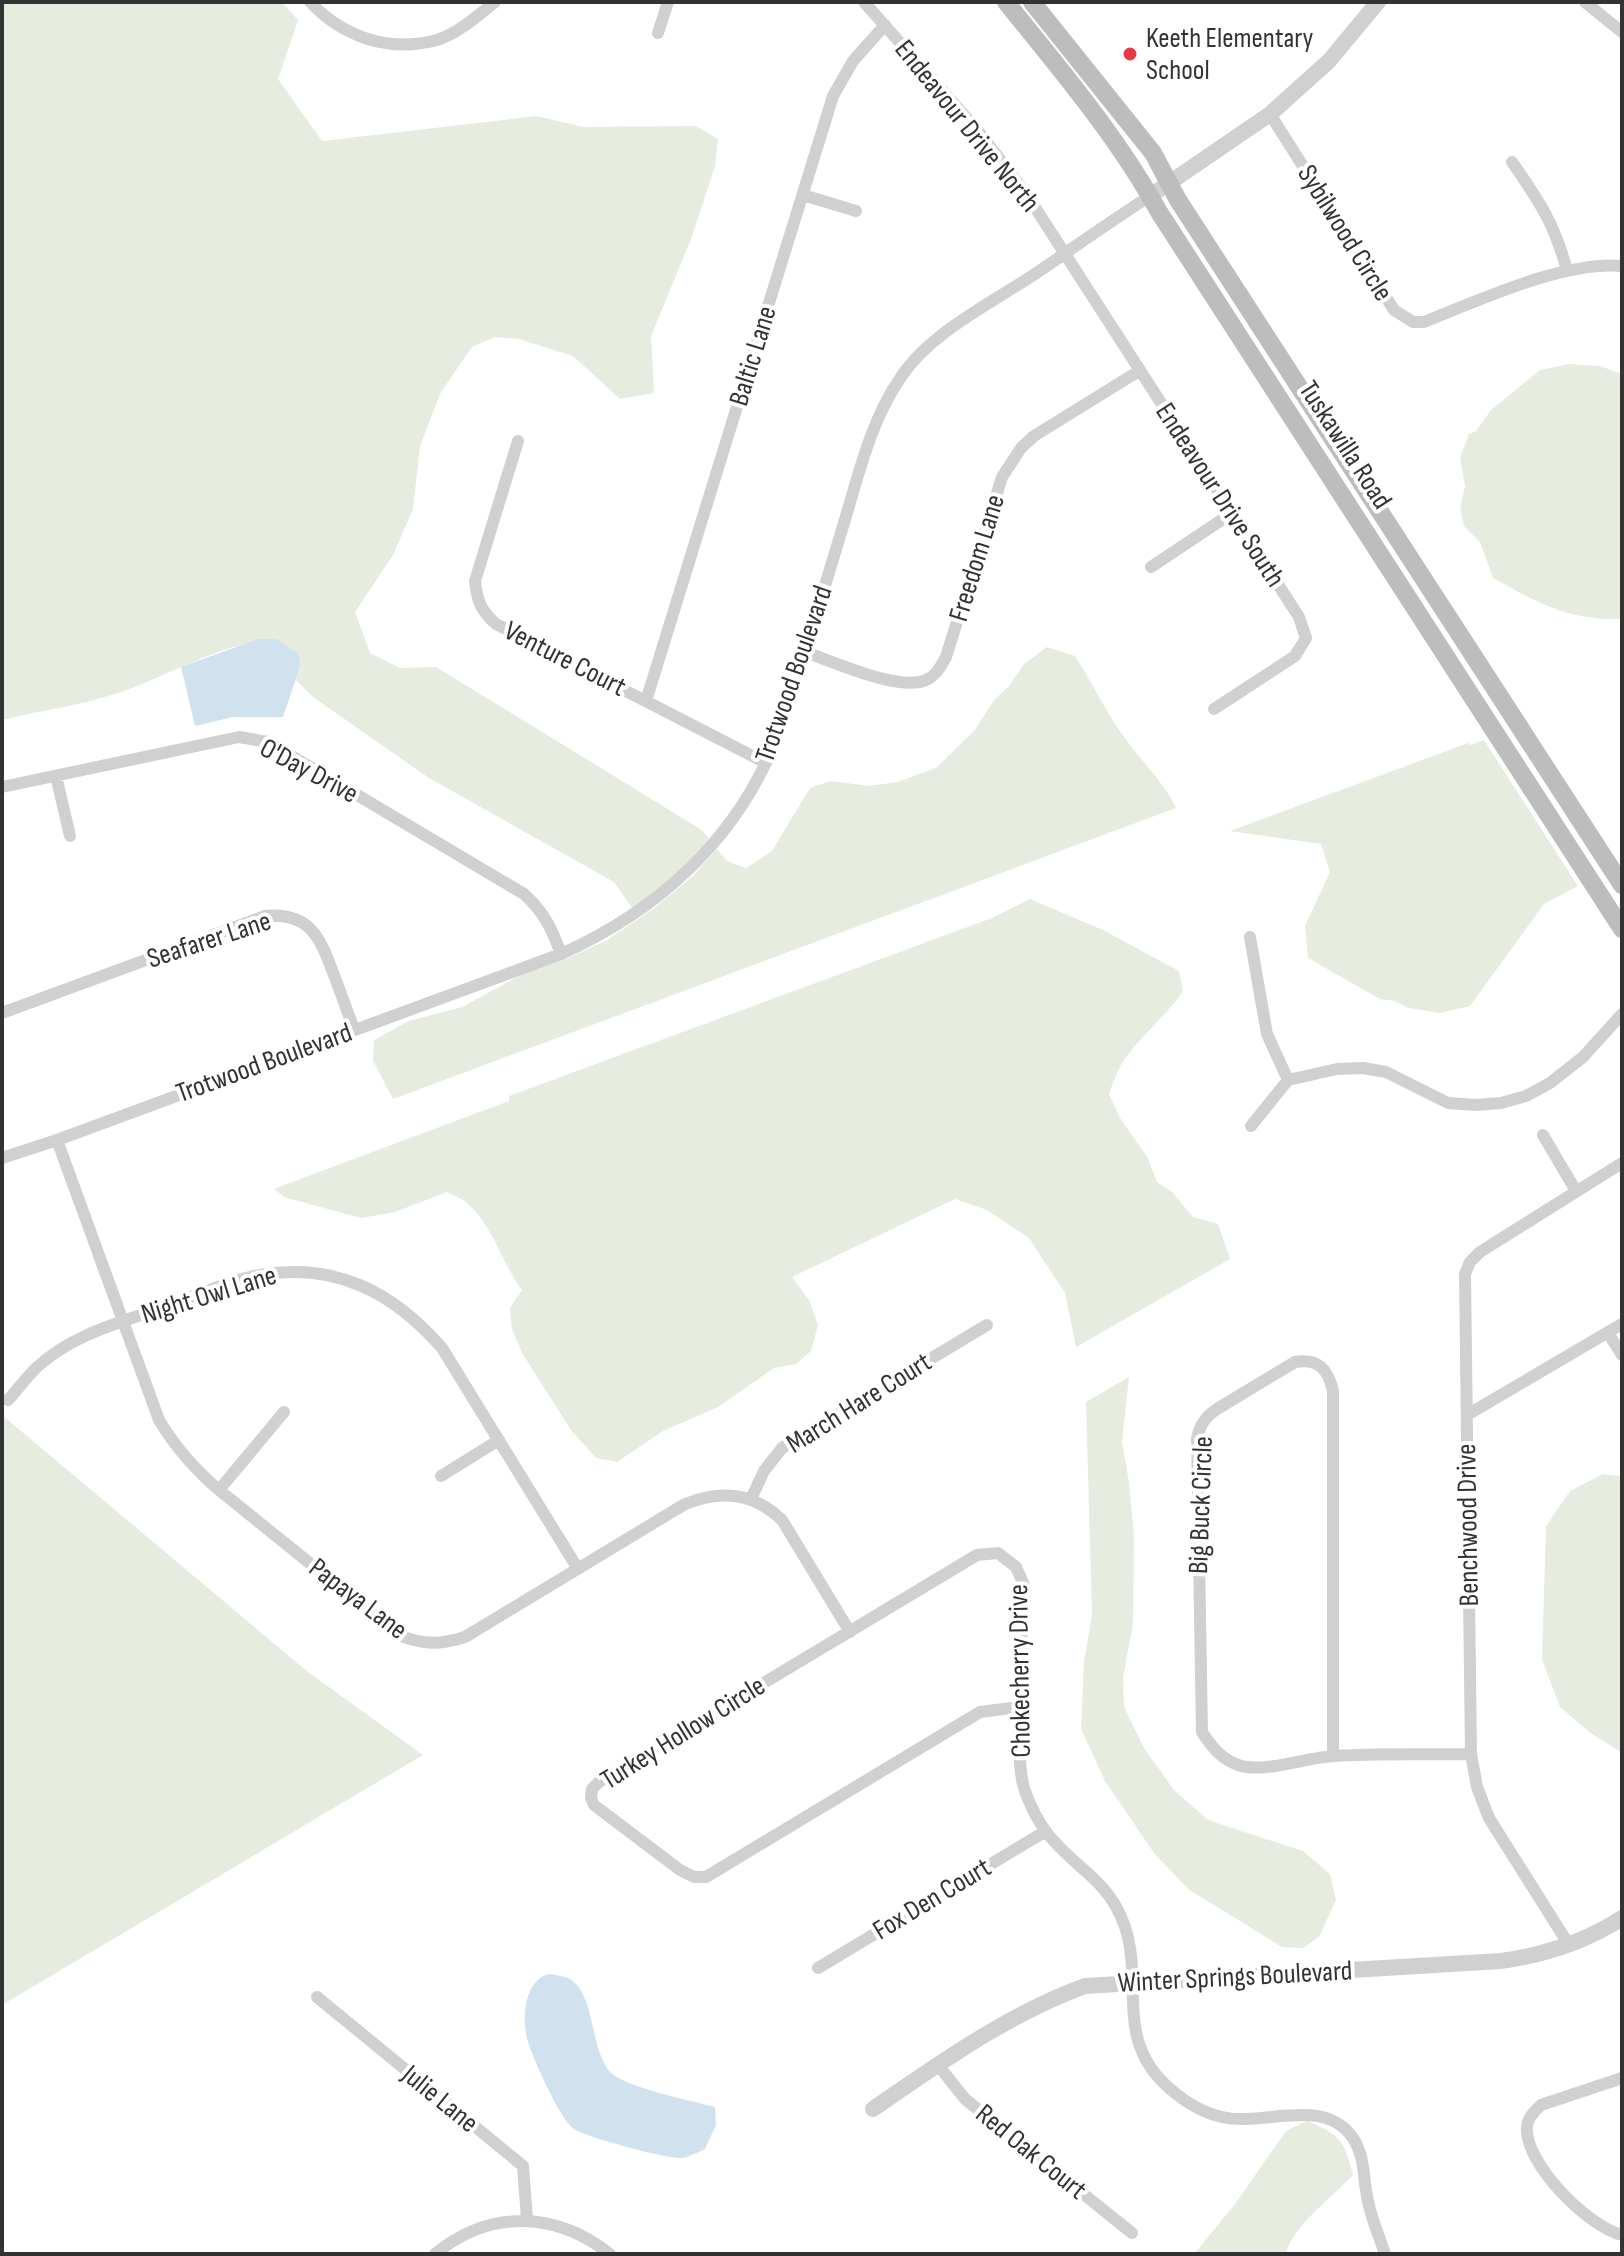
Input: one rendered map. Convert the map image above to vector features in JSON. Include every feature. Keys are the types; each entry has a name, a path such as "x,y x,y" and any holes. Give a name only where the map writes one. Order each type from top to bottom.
{"main road":[{"name":"Tuskawilla Road","path":"1006,2 1137,173 1622,929"},
{"name":"Tuskawilla Road","path":"1032,2 1080,58 1153,153 1178,200 1622,885"},
{"path":"1063,73 1080,58"}],"street":[{"path":"315,4 351,35 374,42 399,44 437,40 464,27 495,2"},
{"path":"658,33 668,2"},
{"name":"Endeavour Drive North","path":"864,2 979,132 1066,253"},
{"name":"Trotwood Boulevard","path":"2,1158 561,954 603,935 649,904 689,871 731,821 776,741 870,438 902,374 937,338 1270,114 1329,61 1378,2"},
{"path":"1585,2 1622,32"},
{"name":"Baltic Lane","path":"646,701 837,87 853,61 885,25"},
{"name":"Sybilwood Circle","path":"1270,114 1394,310 1413,322 1424,322 1567,271 1599,264 1622,266"},
{"path":"1512,162 1559,239 1567,271"},
{"path":"803,195 856,211"},
{"name":"Endeavour Drive South","path":"1066,253 1299,617 1306,638 1295,656 1214,709"},
{"name":"Freedom Lane","path":"805,652 896,682 926,680 938,671 946,657 1002,477 1011,460 1034,436 1139,371"},
{"name":"Venture Court","path":"518,441 475,581 476,600 485,615 496,624 766,763"},
{"path":"1151,567 1232,513"},
{"name":"O'Day Drive","path":"2,787 239,737 268,742 524,894 550,925 561,954"},
{"path":"56,776 70,836"},
{"name":"Seafarer Lane","path":"2,1013 265,916 275,915 289,916 307,924 321,941 354,1029"},
{"path":"1250,937 1267,1034 1288,1080"},
{"path":"1251,1126 1288,1080 1337,1069 1363,1068 1386,1072 1448,1103 1501,1103 1526,1096 1550,1083 1583,1057 1622,1014"},
{"path":"1543,1135 1576,1191"},
{"name":"Papaya Lane","path":"57,1140 159,1420 175,1446 219,1490 399,1635 416,1642 445,1643 465,1637 685,1504 706,1496 726,1494 751,1499"},
{"name":"Benchwood Drive","path":"1569,1945 1489,1818 1477,1787 1471,1754 1465,1274 1470,1262 1480,1252 1622,1163"},
{"name":"Night Owl Lane","path":"8,1400 37,1367 88,1334 257,1275 294,1271 362,1284 393,1301 420,1323 442,1348 578,1569"},
{"path":"1467,1415 1622,1324"},
{"name":"March Hare Court","path":"751,1499 764,1471 782,1448 987,1325"},
{"path":"1608,1333 1622,1355"},
{"name":"Big Buck Circle","path":"1333,1756 1333,1391 1324,1369 1317,1362 1304,1360 1295,1362 1206,1417 1197,1438 1202,1732 1212,1748 1238,1765 1255,1768 1333,1756 1471,1754"},
{"path":"219,1490 284,1412"},
{"path":"441,1476 499,1440"},
{"path":"751,1499 769,1507 782,1520 850,1632"},
{"name":"Turkey Hollow Circle","path":"1009,1560 998,1553 977,1555 599,1782 592,1789 591,1798 594,1805 680,1870 694,1877 706,1877 980,1712 1019,1707"},
{"name":"Chokecherry Drive","path":"1009,1560 1016,1567 1024,1585 1019,1707 1020,1766 1024,1789 1046,1831 1112,1897 1125,1927 1133,1982 1133,2022 1150,2068 1187,2102 1223,2118 1309,2114 1334,2122 1351,2136 1363,2157 1367,2198 1385,2254"},
{"name":"Fox Den Court","path":"818,1968 1046,1831"},
{"name":"Winter Springs Boulevard","path":"873,2109 1043,2001 1085,1986 1501,1961 1536,1956 1569,1945 1622,1918"},
{"name":"Julie Lane","path":"317,1997 523,2166 527,2219"},
{"name":"Red Oak Court","path":"938,2065 965,2099 1132,2233"},
{"path":"1622,2078 1541,2105 1527,2123 1528,2138 1544,2170 1564,2197 1593,2221 1622,2235"},
{"path":"435,2254 452,2240 478,2229 527,2219 577,2234 610,2254"}],"shaded area":[{"path":"2,2 282,2 298,20 278,79 322,141 537,116 583,127 696,126 718,139 715,166 691,239 651,336 654,393 620,399 573,356 519,339 495,337 472,347 441,392 420,446 413,509 393,555 355,612 370,653 400,668 436,667 702,830 709,839 643,901 632,908 614,882 429,778 313,697 296,680 300,667 277,639 239,645 109,696 2,720"},
{"path":"1569,364 1600,366 1622,374 1622,619 1586,617 1555,609 1493,578 1480,542 1464,526 1460,509 1465,486 1460,458 1469,434 1476,431 1491,410 1540,370"},
{"path":"1047,647 1075,656 1117,727 1176,808 393,1099 373,1061 374,1040 409,1021 462,1007 523,974 607,940 653,909 693,876 717,849 727,861 746,868 772,851 810,788 831,781 869,786 898,782 936,768 975,730 994,700 1009,686 1024,664"},
{"path":"1484,740 1578,886 1544,904 1470,1006 1440,1013 1408,1008 1395,1001 1380,999 1308,958 1305,926 1330,872 1321,844 1230,831 1468,743"},
{"path":"1030,899 1103,930 1179,971 1183,991 1128,1055 1117,1072 1109,1094 1120,1118 1148,1158 1157,1182 1172,1192 1193,1217 1218,1224 1230,1259 1076,1347 1065,1293 1029,1238 987,1210 955,1199 792,1277 809,1300 818,1325 811,1351 796,1364 774,1368 718,1407 663,1431 617,1462 596,1458 571,1430 522,1353 512,1329 510,1308 522,1290 485,1224 467,1203 447,1192 395,1212 361,1218 284,1197 274,1189 509,1101 509,1096 992,918"},
{"path":"1129,1377 1122,1442 1134,1537 1133,1624 1123,1677 1124,1707 1144,1748 1174,1790 1208,1820 1303,1851 1330,1874 1336,1900 1319,1937 1303,1948 1282,1947 1188,1889 1154,1853 1105,1781 1081,1729 1084,1662 1092,1614 1086,1402"},
{"path":"2,1415 308,1672 423,1755 2,2005"},
{"path":"1603,1474 1622,1476 1622,1753 1589,1732 1560,1707 1542,1659 1546,1526 1570,1491"},
{"path":"1307,2121 1327,2130 1339,2140 1353,2175 1305,2222 1286,2254 1194,2254 1235,2204 1286,2131"}],"water":[{"path":"258,639 277,639 299,654 300,667 283,717 233,717 195,726 181,667"},
{"path":"550,1974 568,1978 577,1985 588,2008 603,2062 610,2072 643,2088 715,2107 716,2125 705,2149 682,2158 660,2155 594,2137 574,2129 568,2123 541,2075 526,2033 525,2012 530,1992 541,1977"}],"place":[{"name":"Keeth Elementary School","path":"1130,54"}]}
